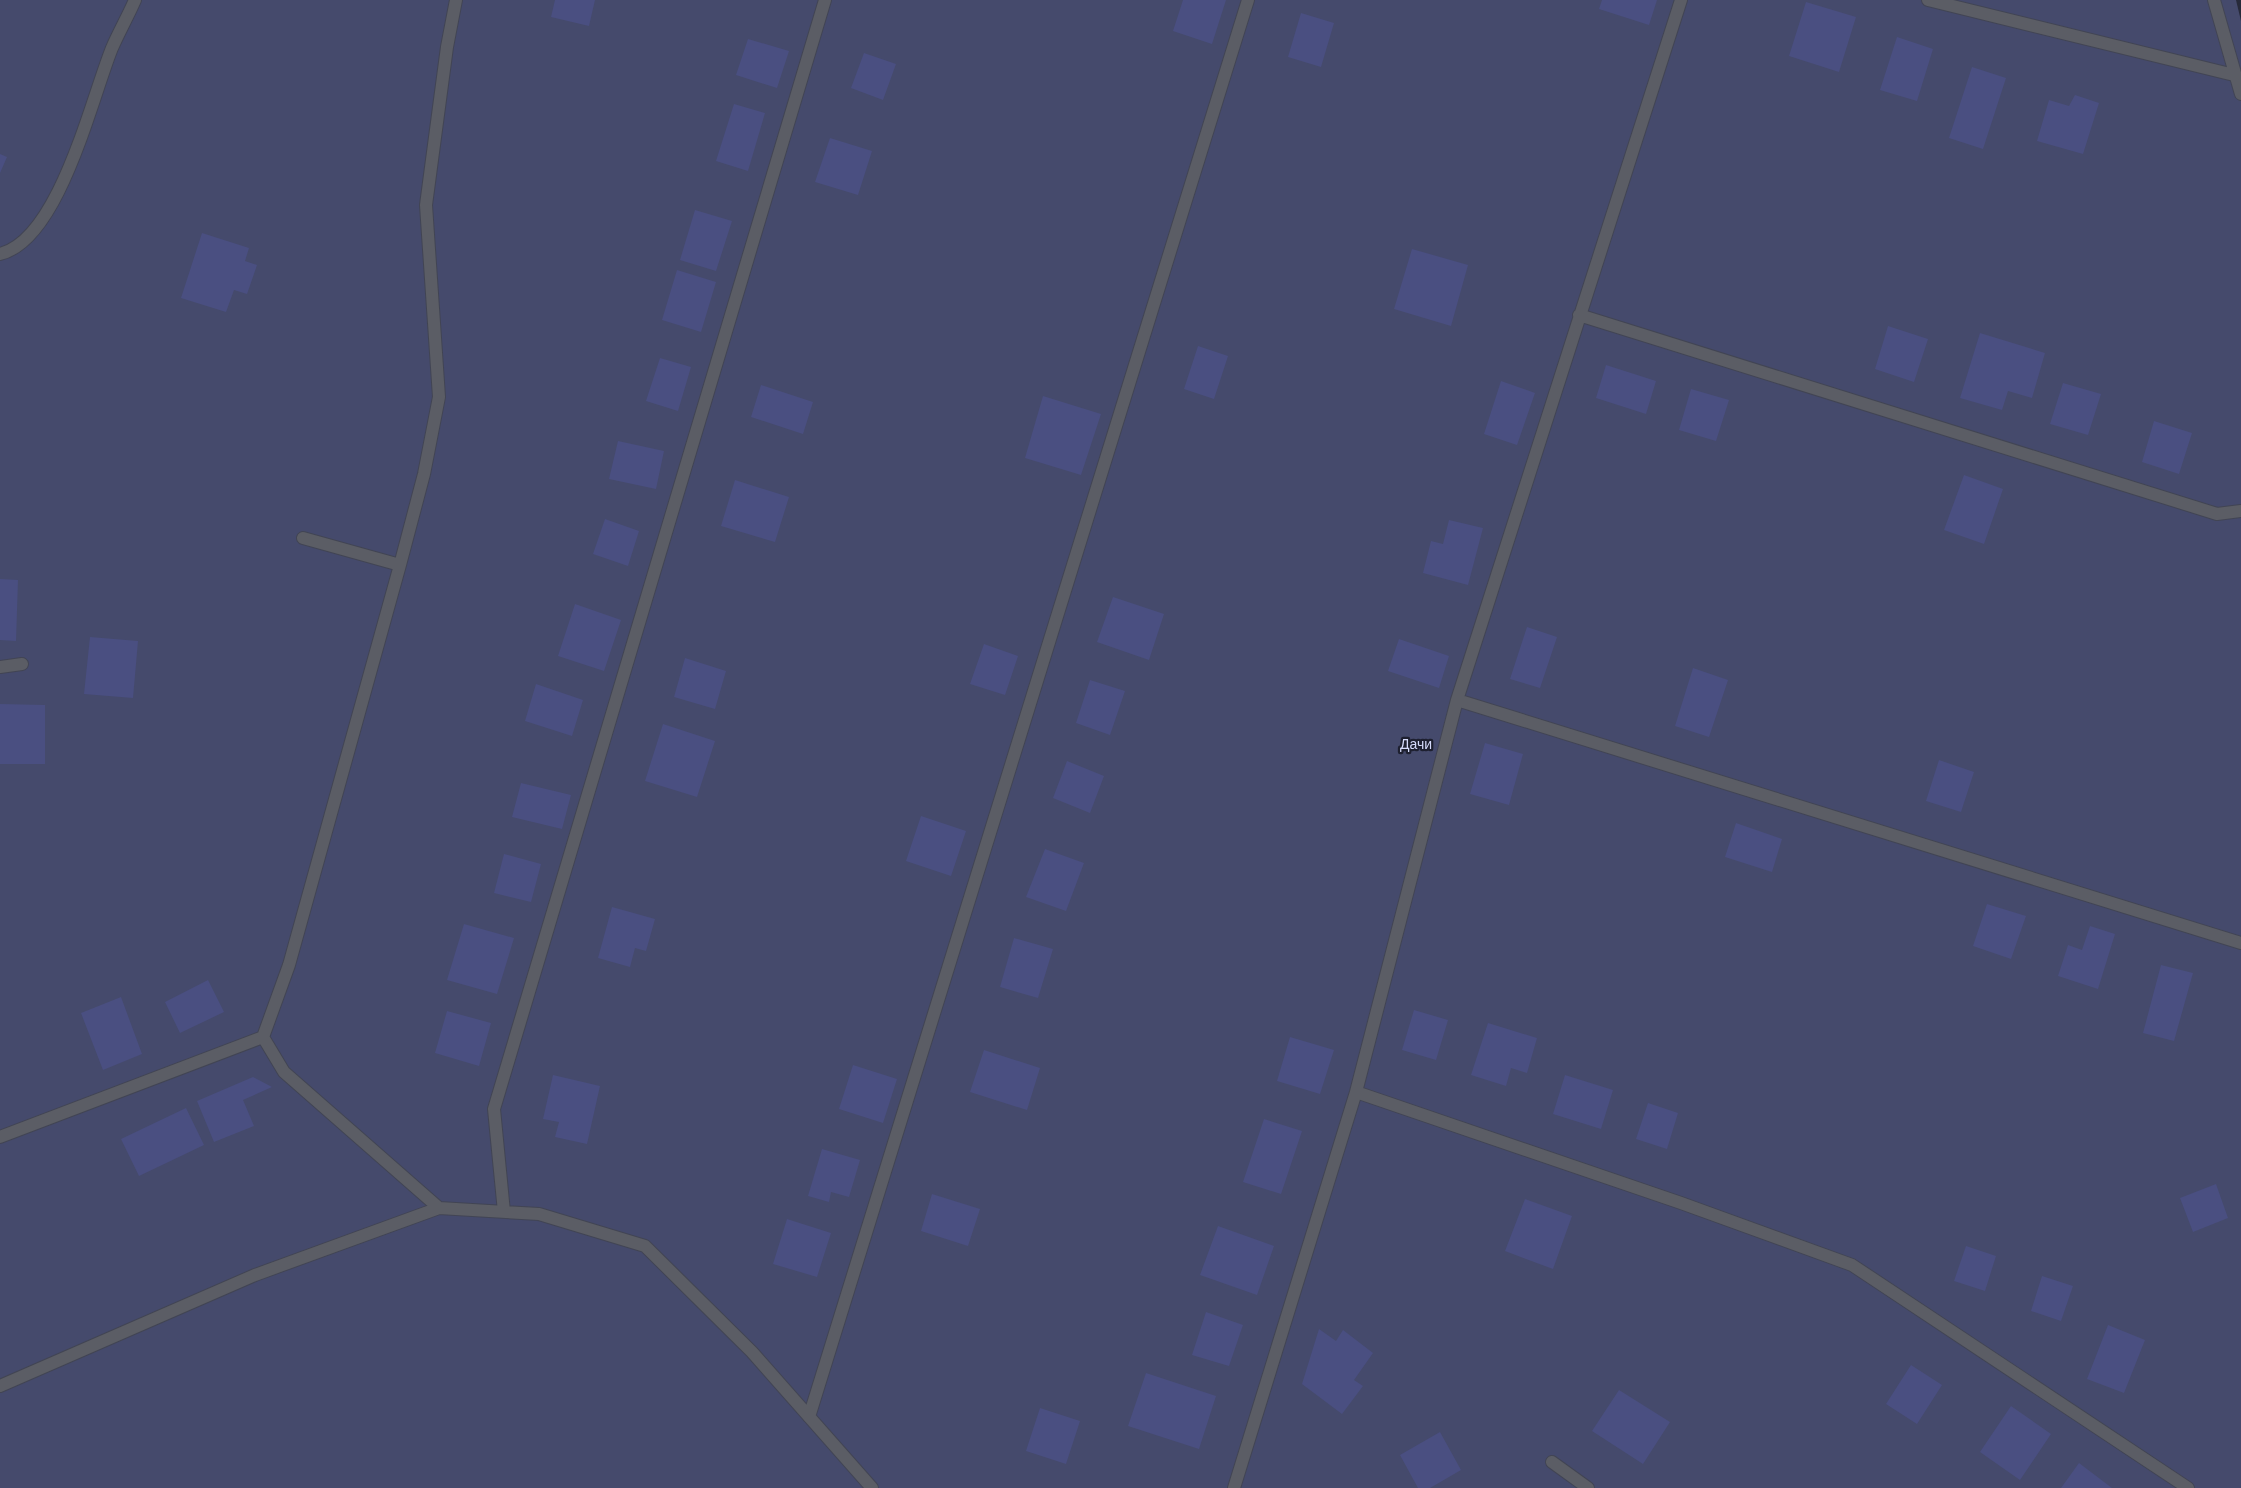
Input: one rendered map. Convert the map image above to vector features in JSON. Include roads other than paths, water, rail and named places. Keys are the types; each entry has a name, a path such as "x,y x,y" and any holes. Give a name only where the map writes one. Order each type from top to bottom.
{"lane":[{"path":"0,254 32,234 59,193 112,48 135,0"},
{"path":"0,1138 263,1037 289,965 400,564 424,474 439,397 426,205 447,47 456,0"},
{"path":"504,1212 494,1109 824,0"},
{"path":"809,1417 1248,0"},
{"path":"1234,1488 1356,1092 1457,700 1681,0"},
{"path":"1928,0 2234,75"},
{"path":"2214,0 2241,94"},
{"path":"1579,315 2217,514 2241,511"},
{"path":"303,538 400,564"},
{"path":"0,667 22,664"},
{"path":"1457,700 2241,943"},
{"path":"263,1037 284,1072 439,1208"},
{"path":"1356,1092 1681,1203 1852,1265 2188,1488"},
{"path":"0,1386 255,1275 439,1208 539,1214 645,1246 752,1352 872,1488"},
{"path":"1552,1462 1588,1488"}],"park label":[{"name":"Дачи","path":"1416,743"}]}
